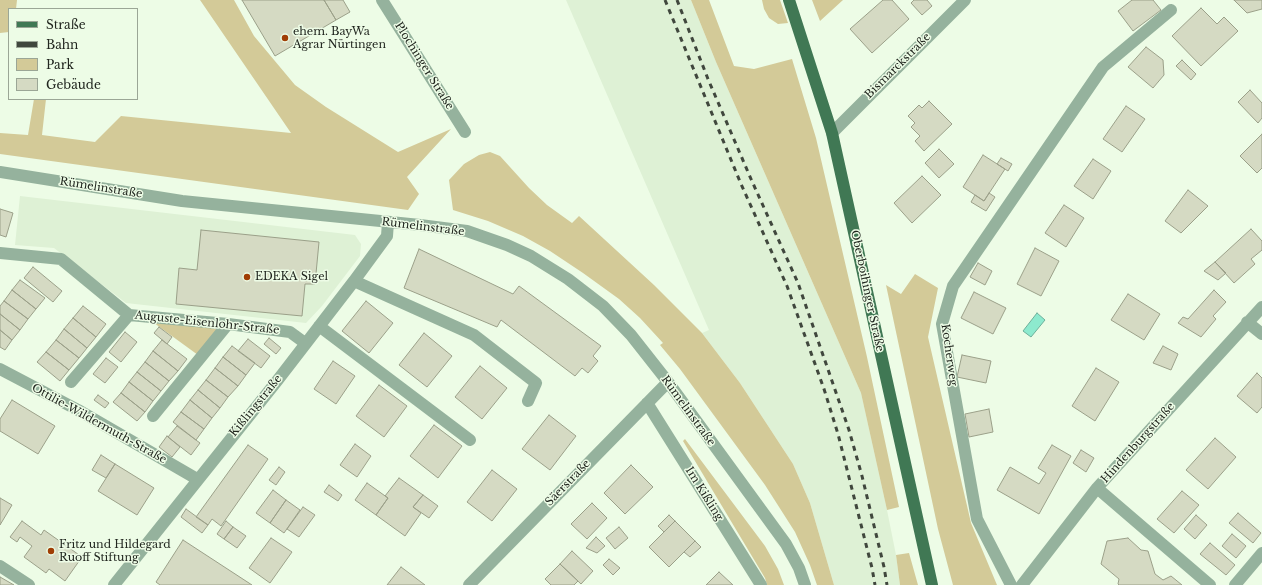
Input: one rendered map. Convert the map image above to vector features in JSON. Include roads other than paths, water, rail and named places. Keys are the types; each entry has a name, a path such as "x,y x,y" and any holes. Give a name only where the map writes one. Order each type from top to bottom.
{"main road":[{"name":"Oberboihinger Straße","path":"789,0 832,133 932,585"}],"street":[{"name":"Plochinger Straße","path":"382,0 465,132"},
{"name":"Bismarckstraße","path":"832,133 965,0"},
{"name":"Kocherweg","path":"1011,585 977,519 942,324 953,286 1103,67 1171,10"},
{"name":"Rümelinstraße","path":"0,172 182,202 420,225 467,231 507,245 531,256 568,279 603,306 631,335 668,382 786,544 805,585"},
{"name":"Kißlingstraße","path":"114,585 277,381 388,236 388,222"},
{"name":"Auguste-Eisenlohr-Straße","path":"0,253 60,259 129,315 228,324 290,332 305,343"},
{"path":"354,281 474,335 536,383 528,401"},
{"name":"Hindenburgstraße","path":"1022,585 1097,488 1262,307"},
{"name":"Auguste-Eisenlohr-Straße","path":"71,382 129,315"},
{"path":"1247,322 1262,334"},
{"path":"153,416 228,324"},
{"path":"319,326 470,440"},
{"name":"Ottilie-Wildermuth-Straße","path":"0,369 78,410 198,480"},
{"name":"Säerstraße","path":"469,585 668,382"},
{"name":"Im Kißling","path":"647,404 761,585"},
{"path":"1097,488 1210,585"},
{"path":"1235,585 1262,553"},
{"path":"0,566 29,585"}],"water":[{"path":"1037,313 1045,320 1031,337 1023,331"}],"railway":[{"path":"665,0 741,184 787,286 824,389 838,434 875,585"},
{"path":"677,0 708,79 798,283 849,430 862,476 887,585"}],"place":[{"name":"ehem. BayWa Agrar Nürtingen","path":"285,38"},
{"name":"EDEKA Sigel","path":"247,277"},
{"name":"Fritz und Hildegard Ruoff Stiftung","path":"51,551"}]}
